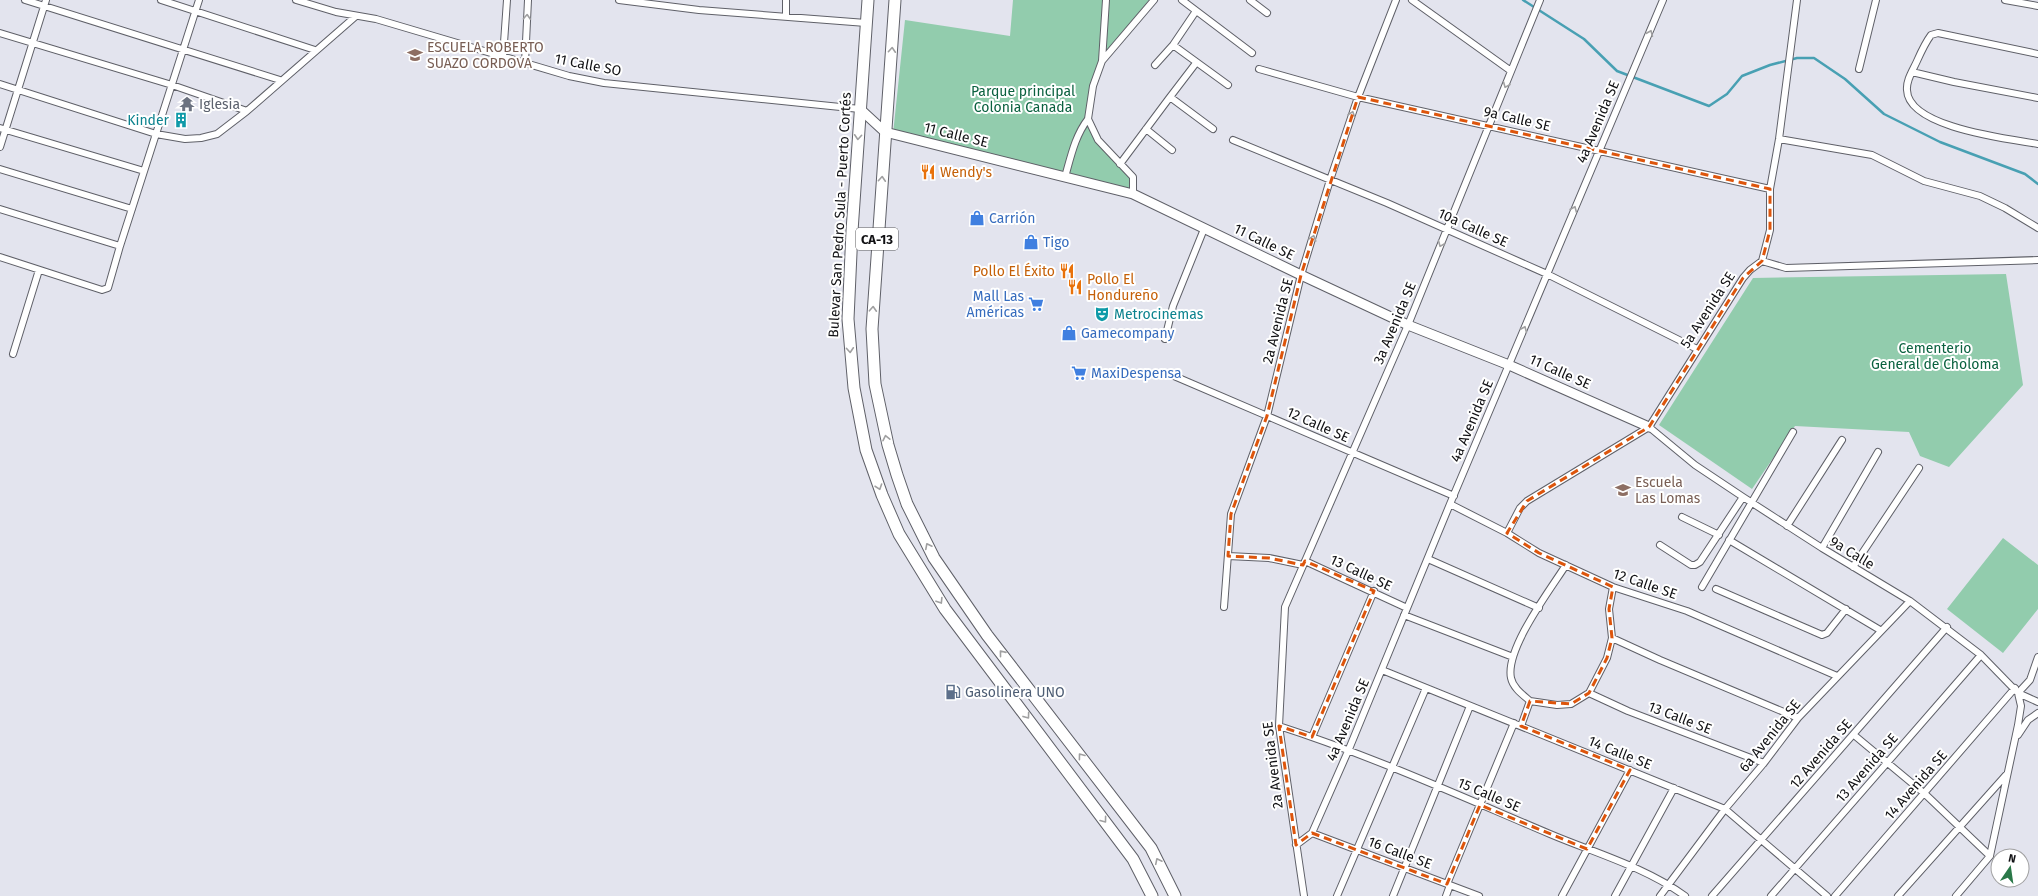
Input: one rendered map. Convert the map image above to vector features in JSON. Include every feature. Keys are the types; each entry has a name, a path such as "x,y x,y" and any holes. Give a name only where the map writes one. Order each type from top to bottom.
{"highway":[{"name":"Bulevar San Pedro Sula - Puerto Cortés","path":"868,0 848,319 854,388 866,450 882,495 899,534 945,609 1133,859 1152,896"},
{"name":"CA-13","path":"896,0 885,132 872,329 875,384 888,445 907,504 934,558 983,628 1151,848 1175,896"}],"street":[{"path":"25,0 46,3 280,80"},
{"path":"161,0 315,50"},
{"path":"1,260 106,289 108,288 120,246 200,0"},
{"name":"11 Calle SO","path":"296,0 356,16 376,19 569,76 604,83 860,109"},
{"path":"503,57 507,0"},
{"path":"525,63 528,0"},
{"path":"619,0 699,10 866,23"},
{"path":"786,0 786,16"},
{"path":"1066,177 1073,147 1081,127 1088,119 1093,86 1102,61 1106,0"},
{"path":"1102,61 1154,0"},
{"path":"1182,0 1252,53"},
{"path":"1250,0 1267,13"},
{"name":"2a Avenida SE","path":"1224,607 1231,514 1267,416 1301,276 1330,180 1358,97 1396,0"},
{"path":"1412,0 1511,71"},
{"name":"3a Avenida SE","path":"1281,657 1285,606 1408,324 1540,0"},
{"name":"4a Avenida SE","path":"1296,845 1312,833 1349,749 1406,608 1428,560 1450,504 1663,0"},
{"path":"1796,0 1788,74 1770,189 1770,230 1762,261 1786,268 2038,260"},
{"path":"1859,70 1876,0"},
{"path":"2009,0 2038,6"},
{"path":"0,147 3,128 18,90 46,3"},
{"path":"1155,64 1173,46 1196,11"},
{"path":"0,84 156,134 185,139 201,138 217,134 247,111 280,80 356,16"},
{"path":"0,33 172,86 247,111"},
{"path":"2038,54 1938,33 1931,34 1912,72 1906,90 1910,99 1918,108 1947,126 2038,144"},
{"path":"1173,46 1228,85"},
{"path":"1120,164 1196,63"},
{"name":"9a Calle SE","path":"1259,68 1358,97 1490,125 1770,189"},
{"path":"1912,72 1954,82 2038,98"},
{"path":"1170,97 1213,129"},
{"name":"11 Calle SE","path":"860,109 885,132 1133,194 1301,276 1408,324 1509,365 1649,427"},
{"path":"1088,119 1098,140 1132,177 1133,194"},
{"path":"3,128 144,171"},
{"path":"1146,129 1172,150"},
{"path":"1779,139 1872,155 1924,181 1986,199 2005,208 2038,228"},
{"name":"10a Calle SE","path":"1234,140 1447,229 1547,274 1697,349"},
{"path":"0,169 132,209"},
{"path":"0,209 120,246"},
{"path":"1165,339 1173,306 1204,229"},
{"name":"5a Avenida SE","path":"1507,533 1520,508 1527,501 1649,427 1743,278 1750,270 1762,261"},
{"path":"13,354 39,270"},
{"name":"12 Calle SE","path":"1174,376 1352,454 1454,496"},
{"name":"9a Calle","path":"1649,427 1695,465 1853,568 1910,601 1947,627 1981,655 2016,691 2038,702"},
{"path":"1702,587 1753,503 1793,432"},
{"path":"1787,526 1842,440"},
{"path":"1822,548 1878,452"},
{"path":"1853,568 1919,468"},
{"path":"1660,545 1694,566 1700,562 1743,497"},
{"name":"12 Calle SE","path":"1450,504 1507,533 1539,553 1613,587 1687,611 1837,676"},
{"path":"1682,517 1719,535"},
{"path":"1730,540 1880,630"},
{"name":"13 Calle SE","path":"1228,556 1269,558 1304,563 1374,591 1406,608"},
{"path":"1428,560 1539,608"},
{"path":"1566,565 1539,608 1526,625 1510,669 1511,679 1518,691 1530,701 1557,705 1571,704 1589,693 1607,658 1612,638 1609,609 1613,587"},
{"path":"1716,589 1822,634 1827,633 1846,609"},
{"path":"1312,737 1374,591"},
{"name":"6a Avenida SE","path":"1660,896 1725,809 1764,763 1798,718 1880,630 1910,601"},
{"path":"1404,615 1513,658"},
{"name":"12 Avenida SE","path":"1712,896 1947,627"},
{"path":"1612,638 1660,660 1798,718"},
{"name":"13 Avenida SE","path":"1771,896 1981,655"},
{"name":"2a Avenida SE","path":"1281,657 1279,726 1304,896"},
{"path":"2038,658 2030,680 2038,681"},
{"name":"14 Calle SE","path":"1382,670 1725,809 1827,896"},
{"name":"14 Avenida SE","path":"1835,896 2016,691 2030,680"},
{"path":"1337,896 1426,688"},
{"path":"1992,848 2016,738 2021,706 2016,691"},
{"name":"13 Calle SE","path":"1589,693 1628,711 1764,763"},
{"path":"1521,726 1530,701"},
{"path":"1393,896 1436,786 1470,706"},
{"path":"2016,738 2028,720 2038,713"},
{"path":"1446,896 1449,884 1480,805 1514,724"},
{"name":"15 Calle SE","path":"1279,726 1349,749 1587,850 1631,866 1668,884 1685,896"},
{"path":"1854,734 1925,794 1990,856 1956,896"},
{"path":"1562,896 1630,770"},
{"path":"1898,896 2008,774"},
{"path":"1614,896 1674,788"},
{"name":"16 Calle SE","path":"1312,833 1404,869 1479,896"}],"highlighted area":[{"path":"1358,97 1770,189 1770,230 1762,261 1743,278 1649,427 1527,501 1507,533 1539,553 1613,587 1609,609 1612,638 1607,658 1589,693 1571,704 1530,701 1521,726 1630,770 1587,849 1480,805 1447,884 1312,833 1296,845 1279,726 1312,737 1374,591 1305,561 1303,565 1269,558 1228,556 1231,514 1267,416 1301,275"}],"green space":[{"name":"Parque principal Colonia Canada","path":"1013,0 1104,0 1100,62 1086,118 1095,141 1133,177 1133,194 893,134 905,20 1010,36"},
{"path":"1108,0 1149,0 1104,56"},
{"name":"Cementerio General de Choloma","path":"2006,274 2023,385 1949,467 1920,456 1909,432 1795,426 1752,489 1659,425 1753,278"},
{"path":"2003,538 2038,565 2038,609 2003,653 1947,609"}],"waterway":[{"path":"1523,0 1584,39 1617,71 1709,106 1727,94 1742,76 1770,65 1797,58 1814,58 1845,79 1884,114 1940,142 2025,174 2038,184"}],"place":[{"name":"ESCUELA ROBERTO SUAZO CORDOVA","path":"415,55"},
{"name":"Iglesia","path":"187,104"},
{"name":"Kinder","path":"181,120"},
{"name":"Wendy's","path":"928,172"},
{"name":"Carrión","path":"977,218"},
{"name":"Tigo","path":"1031,242"},
{"name":"Pollo El Éxito","path":"1067,271"},
{"name":"Pollo El Hondureño","path":"1075,287"},
{"name":"Mall Las Américas","path":"1036,304"},
{"name":"Metrocinemas","path":"1102,314"},
{"name":"Gamecompany","path":"1069,333"},
{"name":"MaxiDespensa","path":"1079,373"},
{"name":"Escuela Las Lomas","path":"1623,490"},
{"name":"Gasolinera UNO","path":"953,692"}]}
